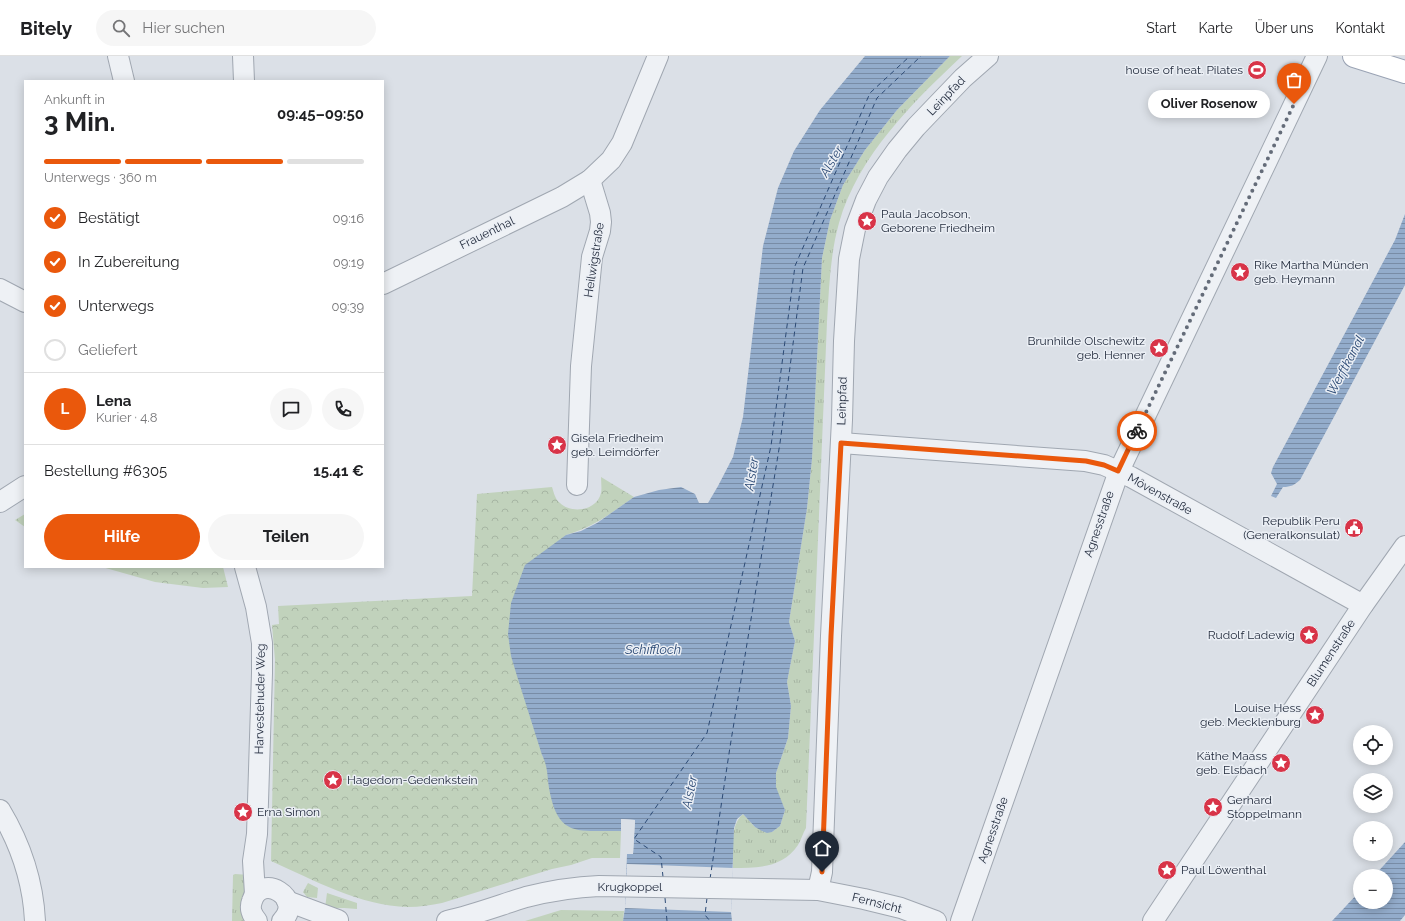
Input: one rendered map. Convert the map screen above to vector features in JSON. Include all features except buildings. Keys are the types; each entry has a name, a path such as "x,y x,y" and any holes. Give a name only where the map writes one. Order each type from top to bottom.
{"main road":[{"path":"1354,56 1405,72"}],"street":[{"path":"118,56 124,80"},
{"path":"243,56 244,80"},
{"path":"590,180 610,160 622,143 658,56"},
{"name":"Leinpfad","path":"818,890 822,872 848,259 855,229 866,200 878,177 897,150 916,127 963,78 988,56"},
{"name":"Agnesstraße","path":"961,921 1118,471 1317,56"},
{"name":"Frauenthal","path":"384,284 562,197 590,180"},
{"name":"Heilwigstraße","path":"577,484 580,366 592,257 600,231 601,222 600,213 590,180"},
{"path":"0,289 24,301"},
{"name":"Mövenstraße","path":"841,443 1086,461 1104,465 1118,471 1363,605"},
{"path":"0,502 24,487"},
{"name":"Blumenstraße","path":"1153,921 1363,605 1405,546"},
{"name":"Harvestehuder Weg","path":"245,568 256,607 262,643 257,834 280,908 251,903 255,920"},
{"path":"0,810 18,844 28,871 34,900 35,921"},
{"name":"Krugkoppel","path":"447,921 527,897 576,887 626,886 818,890"},
{"name":"Fernsicht","path":"818,890 901,908 936,921"},
{"path":"280,908 338,921"}],"green space":[{"path":"950,56 962,56 907,111 873,153 859,175 848,198 839,223 829,285 806,828 798,845 792,853 785,858 760,867 733,868 732,847 734,832 739,819 743,814 755,827 772,832 780,826 785,810 775,787 776,773 788,738 791,706 787,682 795,641 789,622 807,508 812,459 822,258 830,220 843,185 865,150 897,110"},
{"path":"601,477 634,497 594,524 566,535 542,755 547,764 549,787 580,830 621,831 620,858 592,858 442,903 408,907 390,906 355,897 321,884 271,861 275,660 272,625 279,624 278,606 472,596 477,494 552,487 557,500 560,503 570,509 583,509 594,504 599,499 601,493"},
{"path":"24,515 24,526 15,520"},
{"path":"106,568 223,568 228,587 203,588 155,582"},
{"path":"233,875 250,875 246,921 232,921"},
{"path":"308,883 318,888 317,898 307,897 303,892"},
{"path":"327,893 357,903 357,909 325,908"},
{"path":"561,910 624,911 623,921 525,921"}],"water":[{"name":"Schiffloch","path":"865,56 950,56 897,110 865,150 843,185 830,220 822,258 812,459 807,508 789,622 795,641 787,682 791,706 788,738 776,773 776,787 785,810 780,826 772,832 767,833 755,827 743,814 737,819 734,828 732,921 623,921 625,908 627,854 633,854 635,820 621,819 621,831 593,831 572,828 564,824 558,816 549,788 545,763 511,656 508,634 511,603 525,565 566,535 581,531 597,523 634,497 659,490 681,487 695,494 699,503 708,503 733,457 743,417 763,246 778,188 794,151 820,110"},
{"name":"Werftkanal","path":"1405,214 1405,285 1300,480 1288,487 1283,487 1276,498 1271,496 1277,484 1271,473 1273,467 1395,240"},
{"path":"1405,842 1405,915 1400,921 1332,921 1353,898 1353,909 1393,909 1393,869 1380,869 1388,861 1393,861 1393,855"}],"pier":[{"path":"621,819 635,820 633,854 625,854 626,852 631,852 632,822 623,821 623,832 621,833"},
{"path":"627,864 733,868 731,912 625,908"}],"ferry route":[{"path":"663,877 661,857 634,839 707,733 771,446 795,266 870,93 910,56"},
{"path":"710,879 780,443 803,268 877,98 921,56"},
{"path":"665,898 667,921"},
{"path":"707,898 705,915 710,921"}],"way so far":[{"path":"1137,431 1294,104"}],"place":[{"name":"house of heat. Pilates","path":"1257,70"},
{"name":"Oliver Rosenow","path":"1294,104"},
{"name":"Paula Jacobson, Geborene Friedheim","path":"867,221"},
{"name":"Rike Martha Münden geb. Heymann","path":"1240,272"},
{"name":"Brunhilde Olschewitz geb. Henner","path":"1159,348"},
{"name":"Gisela Friedheim geb. Leimdörfer","path":"557,445"},
{"name":"Republik Peru (Generalkonsulat)","path":"1354,528"},
{"name":"Rudolf Ladewig","path":"1309,635"},
{"name":"Louise Hess geb. Mecklenburg","path":"1315,715"},
{"name":"Käthe Maass geb. Elsbach","path":"1281,763"},
{"name":"Hagedorn-Gedenkstein","path":"333,780"},
{"name":"Gerhard Stoppelmann","path":"1213,807"},
{"name":"Erna Simon","path":"243,812"},
{"name":"Paul Löwenthal","path":"1167,870"}],"route":[{"path":"822,872 831,636 841,443 1086,461 1104,465 1118,471 1137,431"}],"water label":[{"name":"Alster","path":"831,161"},
{"name":"Alster","path":"751,474"},
{"name":"Alster","path":"689,792"}]}
